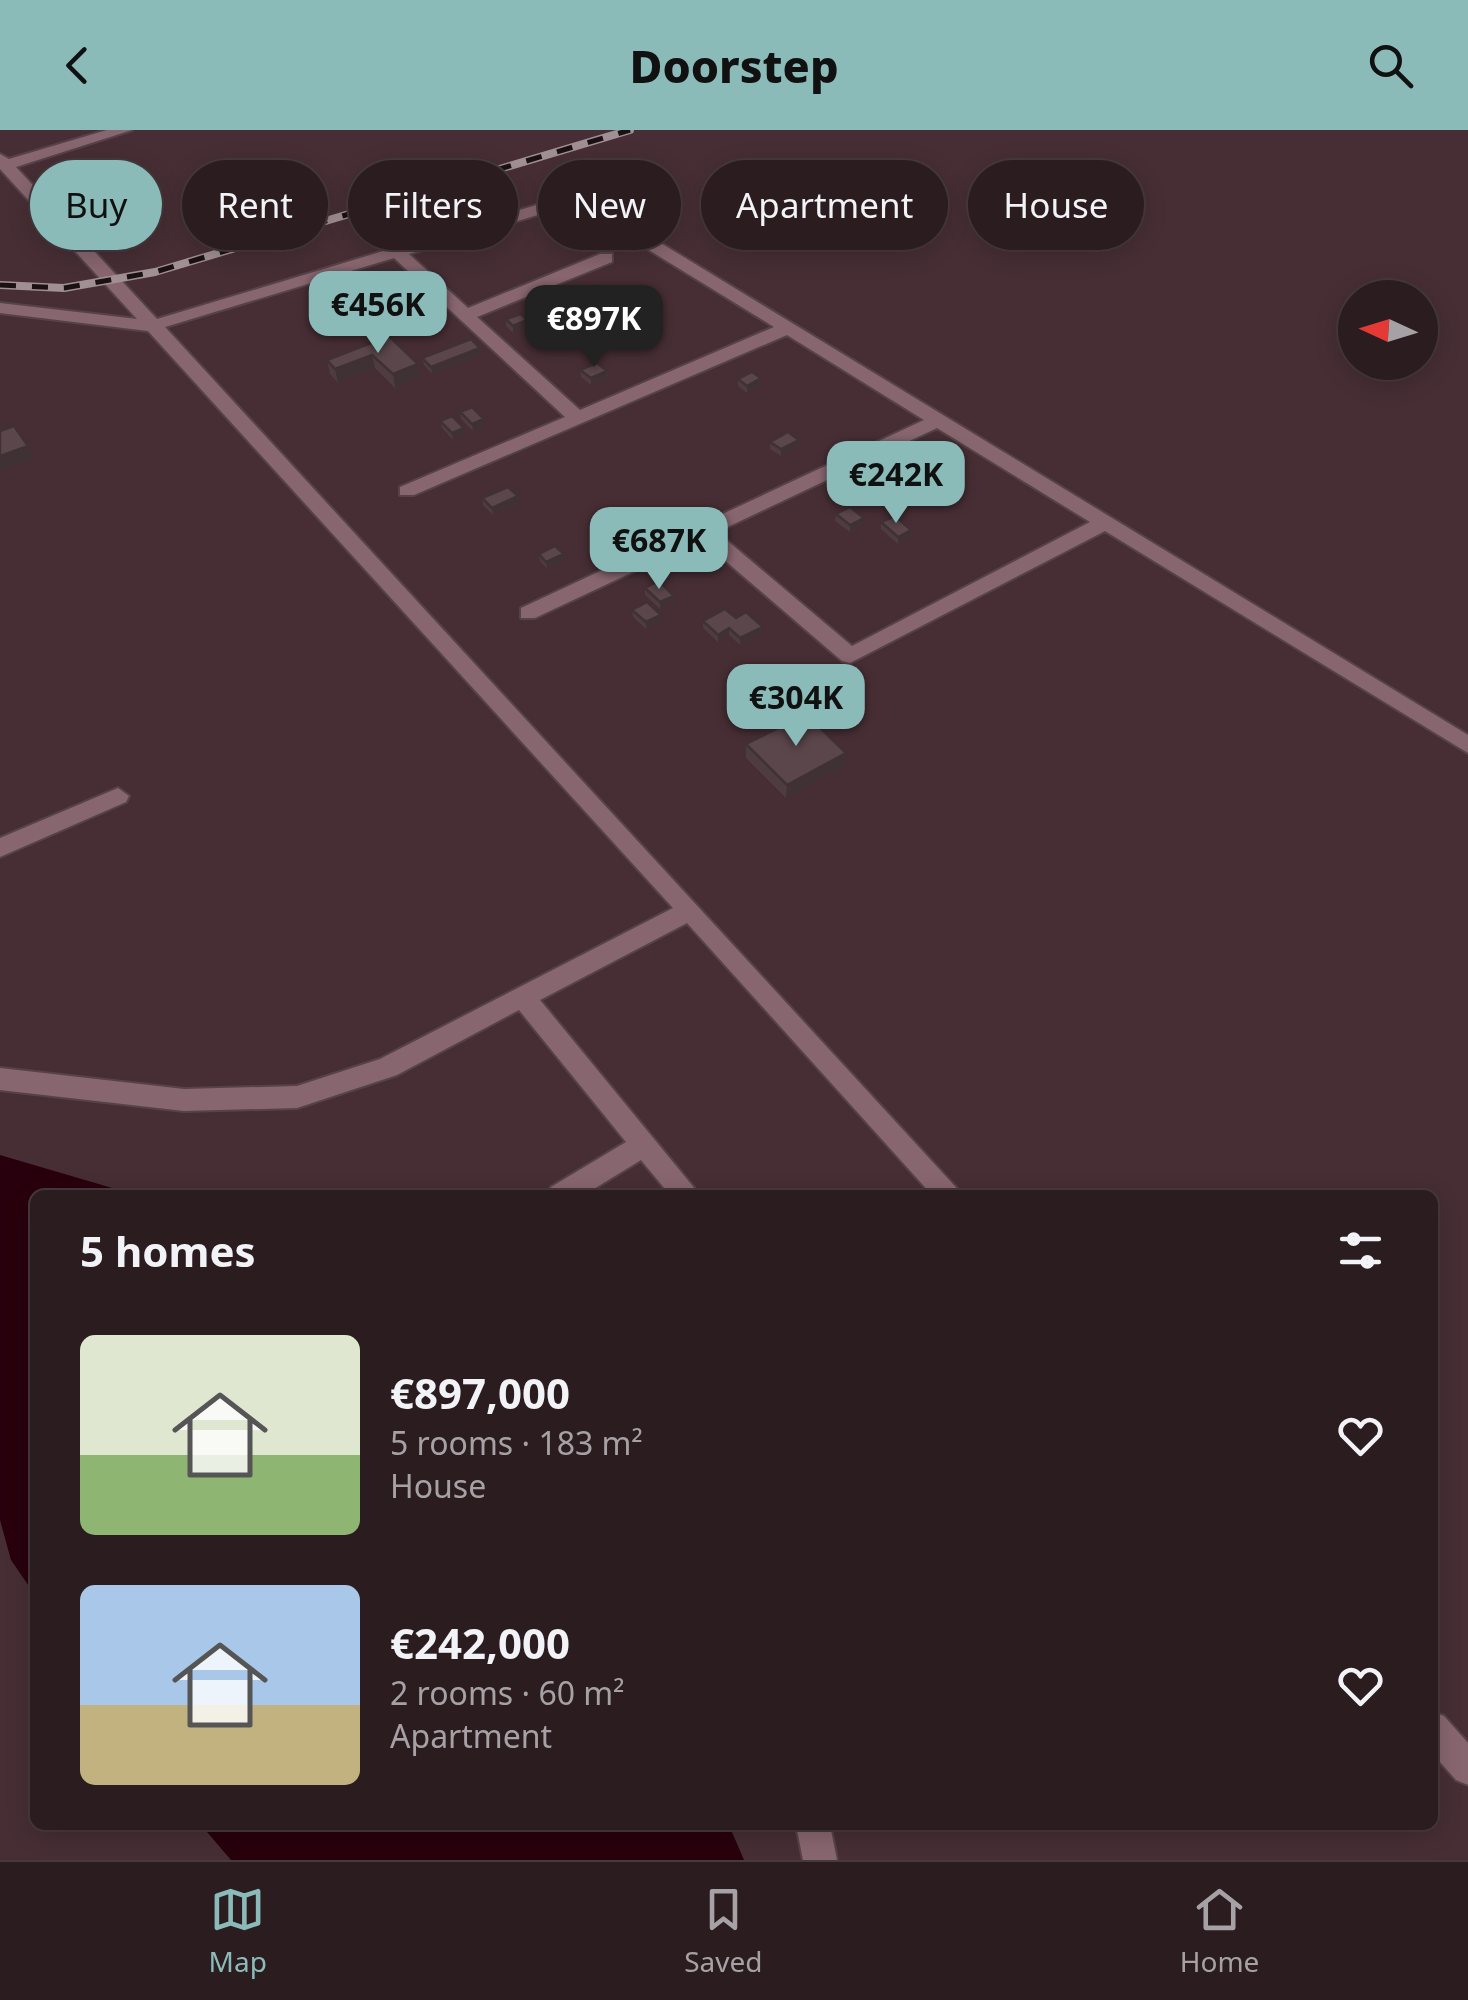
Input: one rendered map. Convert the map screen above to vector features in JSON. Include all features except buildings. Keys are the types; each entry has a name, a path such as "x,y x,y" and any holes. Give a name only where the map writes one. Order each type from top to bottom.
{"lane":[{"path":"124,130 3,162 944,1190"},
{"path":"0,308 151,326 576,198 1468,746"},
{"path":"397,252 576,418"},
{"path":"466,315 606,258"},
{"path":"71,319 116,287"},
{"path":"406,490 788,328"},
{"path":"528,614 938,420"},
{"path":"704,531 850,656 1105,522"},
{"path":"0,848 118,796"},
{"path":"0,1079 184,1100 297,1098 388,1067 690,910"},
{"path":"524,998 682,1190"},
{"path":"569,1190 645,1144"},
{"path":"1438,1735 1468,1768"},
{"path":"814,1830 820,1860"}],"shaded area":[{"path":"0,130 1468,130 1468,1860 0,1860"},
{"path":"0,1155 119,1190 30,1190 30,1588 11,1560 0,1520"},
{"path":"205,1830 731,1830 744,1860 231,1860"}],"railway":[{"path":"0,285 64,288 155,272 630,130"}]}
